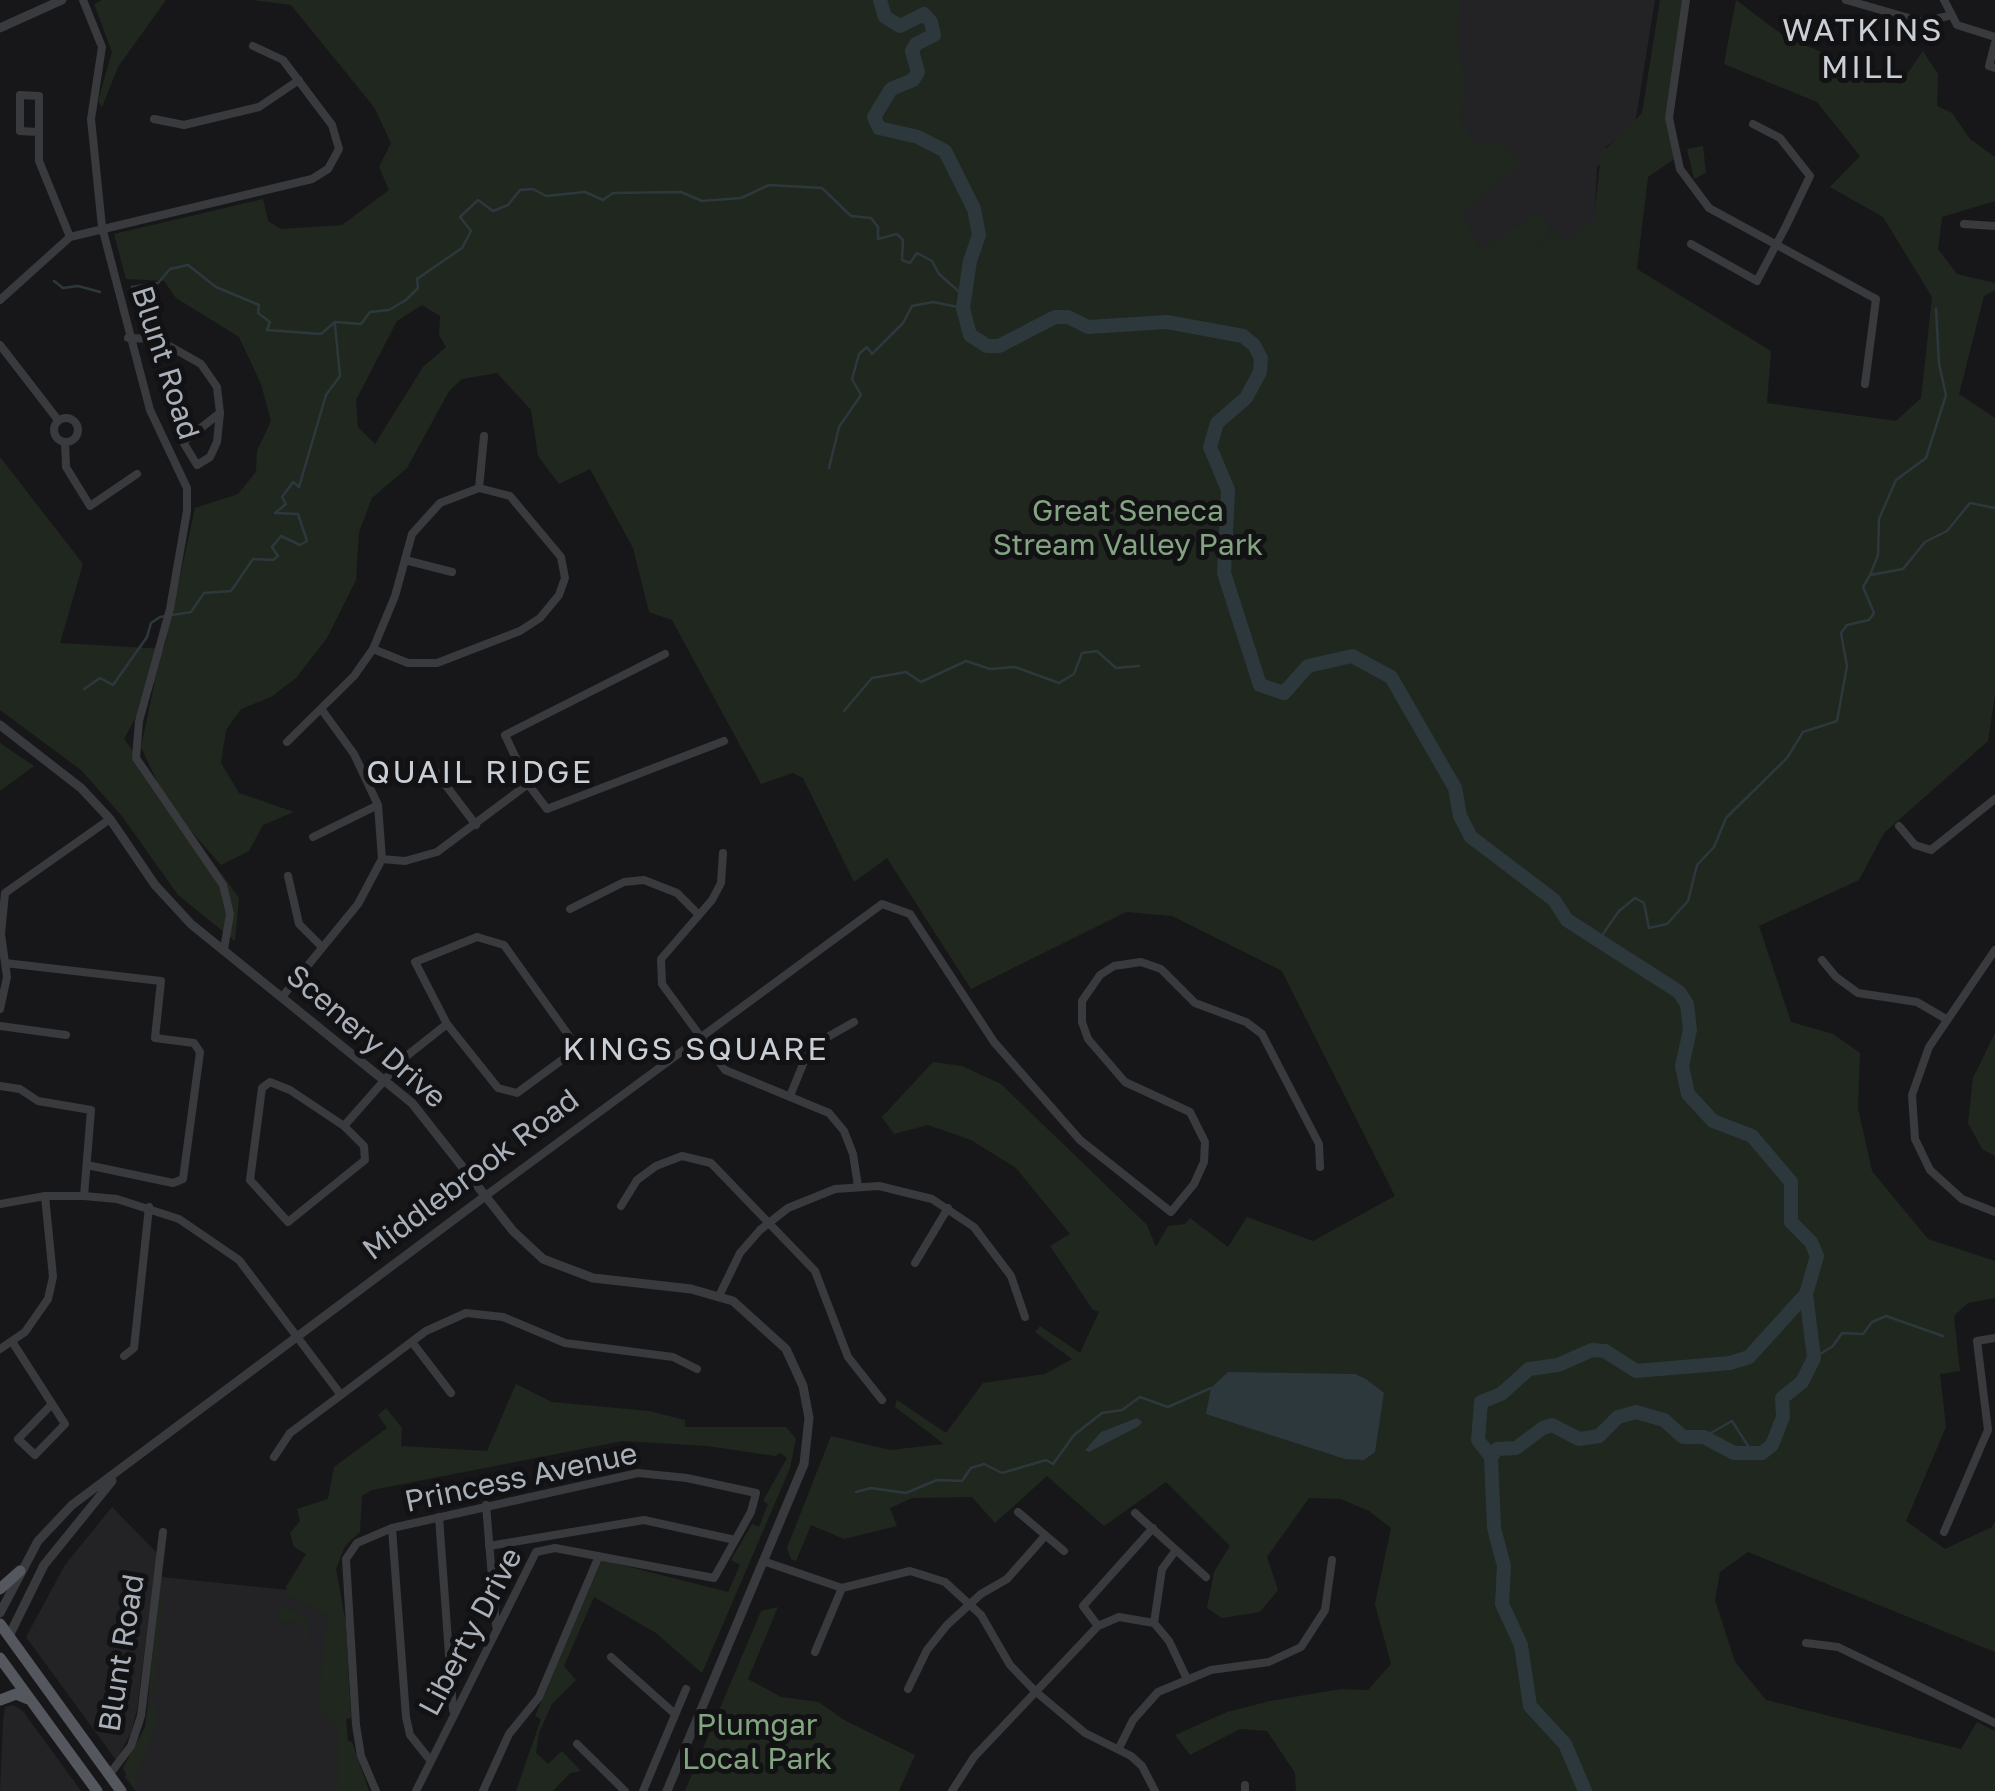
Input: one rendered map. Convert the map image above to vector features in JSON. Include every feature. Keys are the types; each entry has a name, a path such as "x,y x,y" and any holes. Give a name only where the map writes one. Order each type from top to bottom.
{"main road":[{"path":"0,1588 20,1571"},
{"path":"0,1624 121,1791"},
{"name":"Middlebrook Road","path":"0,1659 10,1636"},
{"path":"0,1659 97,1791"},
{"path":"0,1700 16,1694 31,1701"}],"street":[{"path":"0,28 62,0"},
{"name":"Blunt Road","path":"83,0 102,47 91,119 102,227 128,338 150,410 187,488 187,510 169,610 139,721 136,758 223,885 230,914 224,949"},
{"path":"1686,0 1669,118 1675,156 1687,182 1709,208 1876,299 1865,384"},
{"path":"1846,0 1923,22 1948,16"},
{"path":"1944,0 1948,16 1957,26 1995,40 1989,66 1995,68"},
{"path":"0,300 70,236 321,175 338,156 338,141 299,80 278,56 253,46"},
{"path":"154,119 184,125 259,108 299,80"},
{"path":"38,132 20,131 20,95 38,96 39,161 70,236"},
{"path":"1691,244 1757,281 1810,176 1780,138 1754,124"},
{"path":"1964,224 1995,226"},
{"path":"128,338 148,335 201,364 218,387 220,413 214,453 197,465 184,442 220,413"},
{"path":"0,345 58,420"},
{"path":"58,420 68,418 77,425 75,438 65,442"},
{"path":"58,420 54,432 65,442 66,467 90,506 137,474"},
{"path":"479,488 484,436"},
{"path":"287,742 322,710 373,649 412,534 440,502 479,488 510,496 560,557 565,578 558,595 540,618 520,631 452,660 408,663 373,649"},
{"path":"406,560 452,572"},
{"path":"665,654 505,736 528,784 548,809 724,741"},
{"path":"282,997 358,904 382,860 378,806 354,754 322,710"},
{"name":"Scenery Drive","path":"0,725 56,765 110,819 170,904 384,1079 435,1128 525,1244 564,1270 593,1278 719,1296 756,1318 786,1349 803,1386 809,1418 804,1464 667,1791"},
{"path":"435,770 476,825"},
{"path":"382,860 421,858 476,825 528,784"},
{"path":"1900,826 1914,845 1931,850 1995,800"},
{"path":"313,836 378,806"},
{"path":"0,1010 5,963 0,934 3,902 10,886 110,819"},
{"path":"723,853 720,882 699,915 668,947 660,969 669,998 724,1070 820,1107 844,1131 853,1154 858,1186"},
{"path":"288,876 299,924 322,947"},
{"path":"570,909 624,882 644,880 677,892 699,915"},
{"name":"Middlebrook Road","path":"0,1613 20,1571 59,1518 484,1196 882,904 895,905 910,914 994,1042 1080,1140 1171,1212 1194,1184 1204,1162 1205,1142 1190,1112 1125,1082 1088,1039 1082,1022 1082,1001 1100,975 1114,966 1140,962 1161,969 1195,1003 1246,1022 1262,1034 1319,1144 1320,1167"},
{"path":"477,937 504,946 568,1032 572,1047 524,1089 504,1092 447,1024 414,962 477,937"},
{"path":"1995,950 1946,1020 1914,1081 1915,1139 1930,1170 1944,1185 1979,1208 1995,1212"},
{"path":"1822,960 1836,977 1858,992 1917,1002 1946,1020"},
{"path":"5,963 161,981 155,1038 198,1047 182,1179 173,1183 87,1165"},
{"path":"790,1096 810,1047 854,1022"},
{"path":"344,1126 384,1079 447,1024"},
{"path":"0,1026 66,1034"},
{"path":"270,1082 290,1090 344,1126 364,1146 365,1160 288,1222 250,1180 262,1088 270,1082"},
{"path":"0,1086 20,1089 38,1101 88,1106 92,1115 84,1196"},
{"path":"622,1206 636,1180 656,1166 682,1156 711,1163 815,1271 848,1357 882,1400"},
{"path":"719,1296 740,1253 770,1222 810,1197 858,1186 905,1190 948,1208 997,1252 1025,1317"},
{"path":"0,1349 13,1343 35,1321 51,1290 45,1196"},
{"path":"0,1204 45,1196 84,1196 148,1207 180,1218 239,1260 341,1395"},
{"path":"124,1356 134,1348 148,1207"},
{"path":"915,1263 948,1208"},
{"path":"274,1457 290,1433 412,1342 454,1316 491,1314 565,1343 672,1357 697,1369"},
{"path":"1944,1532 1988,1430 1976,1341 1995,1338"},
{"path":"412,1342 451,1393"},
{"path":"13,1343 65,1424 36,1455 18,1439 52,1404"},
{"name":"Middlebrook Road","path":"10,1636 34,1582 59,1544 131,1462"},
{"name":"Princess Avenue","path":"376,1791 366,1773 356,1726 346,1558 356,1543 392,1528 439,1516 648,1473 756,1492 736,1540"},
{"path":"486,1505 496,1630"},
{"path":"1018,1512 1064,1551"},
{"path":"1136,1513 1206,1577"},
{"path":"439,1516 453,1714"},
{"path":"483,1791 509,1734 539,1697 599,1556 714,1578 736,1540 644,1520 489,1546"},
{"path":"392,1528 406,1716 410,1735 430,1760"},
{"path":"1098,1626 1083,1606 1153,1528"},
{"name":"Blunt Road","path":"109,1775 132,1746 141,1716 163,1532"},
{"path":"908,1689 927,1650 970,1604 1007,1579 1045,1536"},
{"name":"Liberty Drive","path":"416,1791 539,1550 555,1548 599,1556"},
{"path":"1154,1623 1162,1569 1176,1550"},
{"path":"1119,1748 1146,1702 1187,1679 1233,1665 1269,1662 1301,1647 1325,1610 1332,1560"},
{"path":"763,1561 807,1580 842,1588 894,1572 918,1572 945,1582 990,1626 1010,1665 1034,1691 1085,1734 1119,1748 1142,1766 1155,1791"},
{"path":"814,1652 842,1588"},
{"path":"952,1791 974,1757 1098,1626 1118,1617 1154,1623 1169,1640 1187,1679"},
{"path":"1806,1643 1838,1647 1995,1723"},
{"path":"612,1657 675,1714"},
{"path":"643,1791 686,1690"},
{"path":"576,1744 625,1791"}],"shaded area":[{"path":"1425,0 1655,0 1635,124 1605,148 1609,155 1597,167 1593,260 1476,255 1320,196"},
{"path":"1228,1372 1355,1374 1366,1379 1384,1393 1375,1452 1364,1460 1345,1459 1206,1414 1211,1388"},
{"path":"1137,1418 1142,1422 1139,1426 1089,1452 1085,1450 1101,1432"},
{"path":"112,1507 157,1553 137,1709 131,1733 116,1760 26,1637 65,1565"},
{"path":"161,1577 337,1595 344,1774 354,1791 136,1791 125,1777 145,1728"},
{"path":"13,1705 22,1710 81,1791 0,1791 5,1707"}],"green space":[{"path":"102,0 166,0 118,67 102,107 98,101 112,52 94,4"},
{"name":"Great Seneca Stream Valley Park","path":"252,0 1460,0 1457,35 1465,81 1461,122 1475,142 1504,145 1521,164 1460,214 1481,249 1537,213 1552,232 1526,254 1555,232 1564,242 1594,220 1601,154 1642,113 1660,0 1683,0 1666,118 1674,159 1648,177 1637,269 1771,351 1767,403 1896,421 1921,398 1932,297 1883,217 1830,187 1860,156 1817,102 1724,64 1736,0 1785,37 1900,84 1923,51 1938,74 1937,106 1952,113 1970,139 1995,157 1995,201 1942,217 1938,249 1957,274 1995,283 1995,290 1984,296 1959,394 1995,418 1995,696 1988,741 1884,833 1859,880 1759,926 1791,1022 1833,1034 1860,1053 1858,1108 1872,1171 1928,1239 1995,1261 1995,1298 1968,1303 1954,1316 1960,1371 1940,1374 1946,1427 1906,1521 1945,1549 1992,1527 1995,1521 1995,1652 1748,1552 1720,1572 1715,1600 1735,1662 1766,1700 1961,1749 1977,1722 1995,1731 1995,1791 1296,1791 1295,1773 1267,1731 1240,1729 1190,1755 1175,1735 1227,1712 1270,1701 1341,1689 1368,1690 1391,1664 1375,1604 1391,1528 1369,1511 1341,1499 1309,1498 1267,1557 1278,1590 1260,1612 1222,1618 1207,1608 1214,1572 1230,1546 1166,1482 1104,1526 1047,1476 995,1523 972,1497 912,1498 890,1508 897,1526 844,1539 811,1525 796,1561 791,1559 787,1548 831,1436 890,1450 944,1444 895,1407 897,1400 946,1433 983,1383 1045,1374 1072,1359 1035,1332 1040,1326 1080,1353 1099,1312 1093,1310 1050,1246 1070,1234 1016,1168 971,1140 928,1125 894,1134 882,1117 933,1062 962,1066 1001,1084 1147,1225 1156,1247 1168,1226 1185,1224 1190,1218 1228,1247 1247,1217 1313,1241 1395,1196 1282,971 1172,916 1126,912 971,989 887,858 854,882 803,778 793,773 761,784 672,620 649,612 633,548 590,469 559,484 538,456 531,410 497,373 462,379 449,391 407,468 372,498 359,532 356,580 327,638 296,678 271,697 241,709 226,730 221,763 239,793 294,812 263,825 249,851 221,865 189,829 239,898 235,941 178,895 122,816 81,770 0,710 0,457 83,564 60,643 164,649 195,508 238,494 256,472 257,451 271,421 261,384 239,337 176,298 164,281 126,279 114,234 263,199 268,221 281,229 342,225 389,190 379,167 391,143 374,107 291,5","holes":["422,305 440,316 439,335 446,347 423,367 375,444 358,427 356,400 397,321","155,681 141,747 159,786 124,739"]},
{"path":"1703,146 1706,173 1694,179 1687,149"},
{"path":"0,743 34,766 0,791"},
{"path":"1995,1033 1995,1156 1982,1149 1968,1123 1973,1078"},
{"path":"516,1384 552,1402 649,1411 685,1420 685,1427 786,1427 796,1439 790,1468 702,1673 656,1633 594,1597 564,1666 576,1680 552,1704 539,1733 536,1753 548,1764 562,1751 581,1771 570,1773 553,1791 516,1791 541,1719 535,1716 602,1560 728,1592 740,1565 731,1560 752,1524 759,1527 768,1504 763,1501 787,1458 780,1453 775,1456 707,1446 623,1441 372,1490 362,1496 360,1532 345,1546 336,1569 346,1624 351,1718 346,1719 348,1741 352,1742 369,1791 337,1791 338,1730 318,1707 327,1614 288,1595 286,1587 306,1554 294,1547 290,1533 300,1521 297,1509 328,1499 334,1467 387,1428 378,1415 386,1408 402,1428 401,1446 487,1451"},
{"path":"170,1596 163,1598 154,1690 160,1693 153,1694 149,1687 158,1609 160,1598"},
{"path":"277,1602 306,1617 309,1638 304,1638 304,1624 281,1621"},
{"name":"Plumgar Local Park","path":"778,1607 748,1679 781,1697 819,1702 844,1720 915,1755 899,1791 685,1791 761,1611"},
{"path":"156,1704 157,1724 135,1776 135,1791 123,1768 145,1727 148,1709"}],"waterway":[{"path":"880,0 885,17 900,26 924,14 931,22 934,35 916,44 912,51 918,72 913,80 891,89 874,117 879,128 918,137 945,151 974,209 979,235 970,261 963,308 970,335 987,346 999,346 1055,317 1068,317 1088,327 1167,322 1243,336 1254,345 1261,358 1260,372 1246,398 1217,423 1210,447 1228,490 1224,573 1260,685 1284,693 1308,666 1352,656 1391,677 1455,788 1460,816 1471,837 1554,900 1567,920 1679,992 1687,1004 1690,1030 1682,1066 1688,1094 1713,1121 1752,1136 1791,1182 1791,1222 1811,1242 1817,1256 1806,1294 1814,1358 1802,1382 1782,1398 1783,1417 1772,1445 1762,1453 1734,1453 1704,1437 1683,1437 1664,1420 1636,1412 1618,1417 1599,1436 1579,1439 1552,1425 1516,1448 1497,1449 1491,1457 1494,1528 1504,1566 1502,1604 1521,1645 1530,1706 1565,1744 1585,1791"},
{"path":"132,287 158,283 170,269 188,265 216,287 259,305 258,313 270,322 267,330 321,334 335,322 361,324 370,312 389,310 406,300 418,288 417,279 462,248 471,231 460,217 478,200 493,211 508,205 520,190 533,189 546,196 585,192 603,200 613,193 681,192 702,201 741,198 769,185 822,188 851,216 871,218 878,227 878,239 897,234 903,240 902,260 910,263 917,253 932,261 939,274 964,296"},
{"path":"54,281 63,288 78,286 100,292"},
{"path":"829,468 839,427 861,395 852,379 859,354 867,347 872,354 903,323 912,306 933,302 963,308"},
{"path":"1870,575 1878,555 1879,519 1896,480 1926,458 1946,395 1939,364 1936,309"},
{"path":"84,689 100,678 113,685 147,637 151,623 160,617 191,612 204,593 231,591 253,559 273,560 278,556 272,547 281,536 300,545 307,541 298,514 275,513 286,504 282,497 293,482 299,487 326,395 340,376 335,325"},
{"path":"1598,941 1619,911 1635,898 1644,903 1649,928 1667,924 1688,901 1697,865 1714,847 1726,818 1787,758 1803,732 1837,721 1847,666 1841,633 1847,625 1869,620 1874,613 1863,587 1870,575 1903,569 1925,542 1947,531 1970,503 1995,508"},
{"path":"844,711 872,678 906,672 921,682 966,661 990,669 1015,667 1059,683 1074,674 1082,653 1097,651 1116,668 1139,666"},
{"path":"1491,1457 1478,1440 1481,1402 1501,1394 1529,1369 1558,1365 1592,1350 1605,1351 1636,1371 1730,1363 1749,1357 1806,1294"},
{"path":"1814,1358 1833,1346 1842,1333 1863,1334 1872,1322 1886,1316 1943,1336"},
{"path":"856,1492 871,1488 906,1493 937,1480 962,1481 971,1468 984,1464 1002,1473 1046,1460 1053,1464 1074,1435 1102,1413 1122,1410 1140,1397 1168,1407 1211,1388"},
{"path":"1704,1437 1732,1421 1752,1452"}],"district":[{"name":"WATKINS MILL","path":"1863,50"},
{"name":"QUAIL RIDGE","path":"480,773"},
{"name":"KINGS SQUARE","path":"696,1050"}]}
